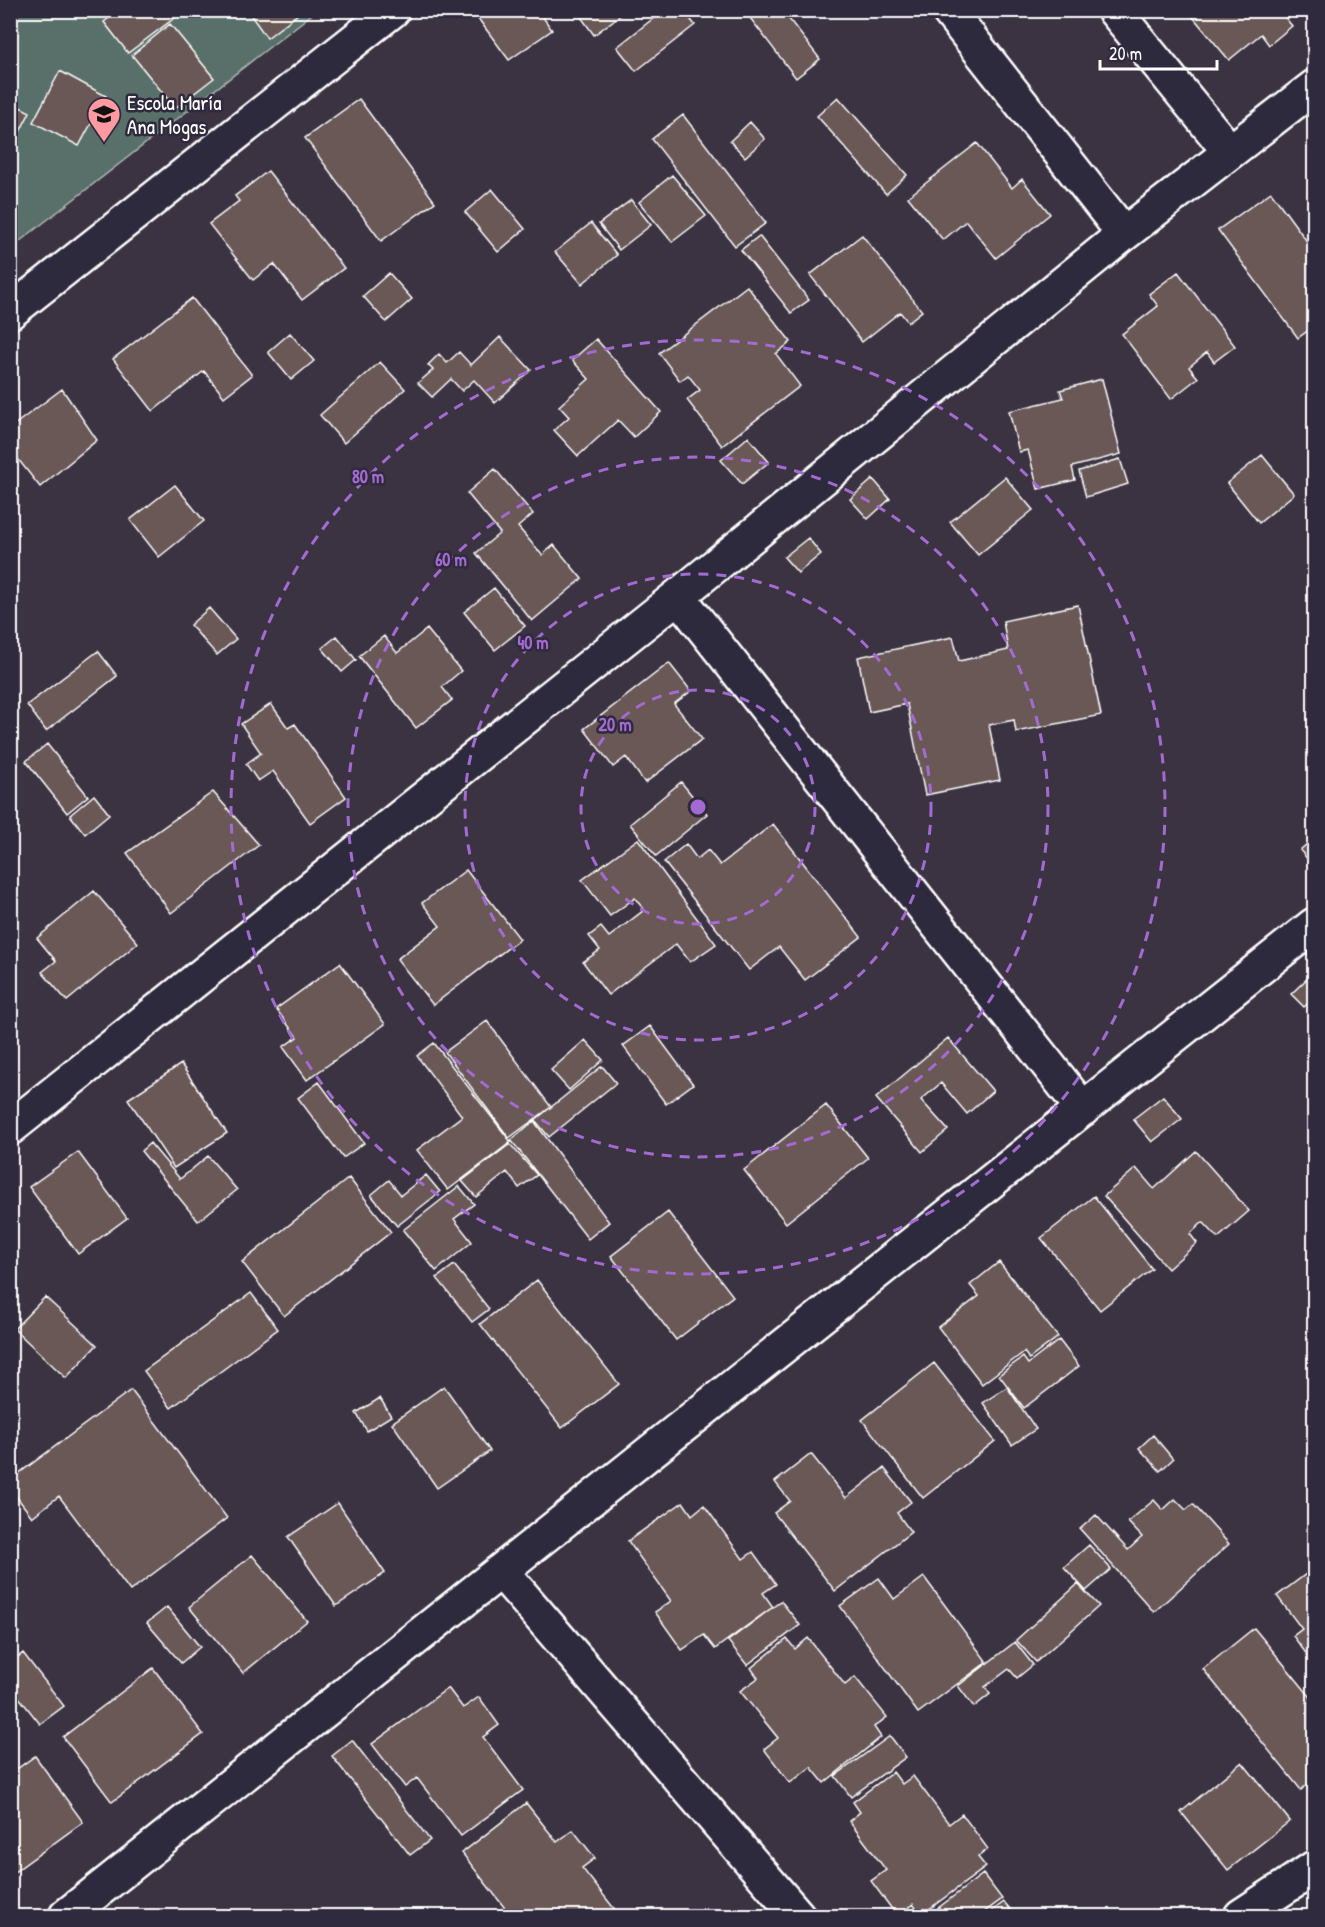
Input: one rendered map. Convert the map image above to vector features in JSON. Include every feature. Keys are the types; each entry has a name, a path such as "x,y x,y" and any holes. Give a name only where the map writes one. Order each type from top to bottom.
{"street":[{"path":"10,312 393,10"},
{"path":"948,10 1124,234"},
{"path":"1114,10 1230,152"},
{"path":"10,1128 678,596 1124,234 1314,87"},
{"path":"678,596 1083,1109"},
{"path":"66,1917 1314,925"},
{"path":"501,1571 798,1917"},
{"path":"1241,1917 1314,1868"}],"green space":[{"name":"Escola María Ana Mogas","path":"11,11 316,11 11,248"}],"building":[{"path":"119,10 185,10 128,53 104,22"},
{"path":"247,10 303,10 267,38"},
{"path":"477,10 538,10 552,30 509,60 474,13"},
{"path":"576,10 627,10 594,35"},
{"path":"664,10 683,10 695,25 636,71 617,47"},
{"path":"744,10 782,10 820,59 796,78"},
{"path":"1201,10 1279,10 1292,26 1269,45 1261,34 1229,60 1193,17"},
{"path":"170,24 214,78 175,108 132,55"},
{"path":"60,71 106,96 79,146 33,122"},
{"path":"838,97 907,175 886,194 817,116"},
{"path":"359,99 435,202 381,241 305,138"},
{"path":"10,102 30,112 10,151"},
{"path":"683,115 766,223 735,246 652,139"},
{"path":"750,122 765,139 745,157 730,141"},
{"path":"977,143 1012,188 1022,179 1050,214 996,258 966,221 943,240 908,197"},
{"path":"268,171 344,268 302,300 274,264 253,280 209,224 239,201 235,196"},
{"path":"672,175 706,216 672,242 639,202"},
{"path":"492,189 525,229 498,252 465,212"},
{"path":"1271,192 1314,251 1314,326 1298,338 1218,230"},
{"path":"631,200 651,225 619,250 599,224"},
{"path":"591,223 617,255 582,284 555,252"},
{"path":"862,235 922,311 908,322 900,312 862,342 810,275"},
{"path":"759,236 809,300 791,313 741,250"},
{"path":"1178,272 1235,346 1214,362 1207,352 1189,367 1198,378 1171,399 1122,334 1158,306 1149,294"},
{"path":"389,273 412,299 386,322 363,296"},
{"path":"747,286 791,342 776,354 800,386 722,446 687,400 700,390 688,375 680,381 659,353"},
{"path":"192,298 252,375 224,397 204,371 153,411 113,359"},
{"path":"290,333 314,361 291,380 268,352"},
{"path":"500,337 531,370 495,403 474,380 462,391 451,379 432,397 418,383 433,370 428,365 439,354 447,363 459,352 471,365"},
{"path":"596,339 661,412 634,437 618,420 578,456 554,430 569,417 559,406 589,379 572,360"},
{"path":"380,362 405,389 344,443 320,415"},
{"path":"1102,379 1121,454 1072,467 1075,480 1038,489 1028,450 1019,452 1009,411 1063,398 1060,390"},
{"path":"62,389 97,440 40,487 10,449 10,428"},
{"path":"748,437 769,462 742,484 721,460"},
{"path":"1262,455 1294,494 1259,523 1227,483"},
{"path":"1120,459 1128,484 1086,497 1079,471"},
{"path":"495,469 533,514 518,527 542,555 554,545 582,579 532,621 476,553 500,533 467,493"},
{"path":"1005,477 1033,510 978,555 950,522"},
{"path":"873,479 890,499 868,519 850,499"},
{"path":"175,485 204,521 159,557 130,520"},
{"path":"808,538 821,554 798,573 784,557"},
{"path":"494,588 525,626 495,650 464,612"},
{"path":"1078,605 1101,715 1016,732 1014,720 989,725 1000,780 925,795 907,704 869,712 858,657 953,637 959,661 1008,650 1003,621"},
{"path":"209,608 236,639 217,655 190,625"},
{"path":"427,629 461,671 442,687 452,700 416,728 359,656 384,636 397,653"},
{"path":"337,636 356,660 342,672 322,648"},
{"path":"98,651 117,676 46,731 27,705"},
{"path":"669,663 691,691 674,704 702,739 645,783 626,757 613,767 584,729"},
{"path":"271,704 288,728 295,724 346,797 310,823 273,771 258,781 246,764 261,753 241,724"},
{"path":"47,744 88,796 67,813 26,761"},
{"path":"681,782 707,814 656,856 630,824"},
{"path":"213,792 259,845 171,913 127,853"},
{"path":"94,795 109,814 85,834 70,815"},
{"path":"773,824 861,937 805,980 779,947 749,970 664,862 686,844 697,859 708,850 720,865"},
{"path":"1314,838 1314,867 1300,850"},
{"path":"638,839 716,944 690,962 676,944 608,995 583,962 600,950 589,936 601,927 609,937 644,910 635,898 610,916 582,880"},
{"path":"466,870 520,939 433,1005 397,959 440,926 422,903"},
{"path":"94,891 138,943 67,1001 42,972 56,961 37,938"},
{"path":"340,963 385,1024 307,1080 283,1047 297,1037 276,1009"},
{"path":"1314,972 1314,998 1304,1007 1291,994"},
{"path":"1314,1011 1314,1026 1307,1016"},
{"path":"487,1021 551,1107 509,1138 445,1052"},
{"path":"650,1026 693,1084 666,1104 623,1046"},
{"path":"948,1038 993,1091 967,1114 941,1083 921,1100 948,1130 922,1152 876,1098"},
{"path":"585,1040 603,1060 569,1090 551,1070"},
{"path":"434,1043 511,1142 448,1190 417,1150 462,1116 417,1056"},
{"path":"181,1064 227,1133 174,1168 128,1099"},
{"path":"602,1066 616,1083 549,1137 535,1120"},
{"path":"319,1082 364,1143 343,1158 298,1098"},
{"path":"1163,1096 1182,1119 1152,1142 1133,1119"},
{"path":"826,1105 868,1158 786,1223 744,1170"},
{"path":"534,1121 609,1222 588,1239 511,1140"},
{"path":"150,1143 180,1179 208,1156 237,1190 198,1221 141,1151"},
{"path":"510,1144 537,1175 519,1188 507,1172 476,1197 462,1181"},
{"path":"1196,1151 1249,1211 1218,1238 1203,1222 1190,1234 1197,1243 1168,1269 1104,1196 1136,1168 1154,1189"},
{"path":"78,1152 127,1218 78,1254 29,1187"},
{"path":"426,1175 440,1192 397,1226 371,1195 389,1180 401,1195"},
{"path":"349,1178 391,1232 284,1316 242,1262"},
{"path":"459,1186 474,1204 454,1219 472,1242 436,1271 403,1230"},
{"path":"1094,1196 1152,1269 1100,1310 1041,1238"},
{"path":"668,1212 733,1296 676,1340 611,1256"},
{"path":"999,1262 1058,1337 1029,1359 1024,1352 982,1384 938,1327 979,1296 970,1285"},
{"path":"10,1264 12,1265 10,1319"},
{"path":"454,1265 489,1309 472,1322 437,1278"},
{"path":"537,1280 619,1384 562,1428 480,1324"},
{"path":"251,1293 278,1329 171,1408 144,1371"},
{"path":"45,1297 97,1345 66,1378 14,1329"},
{"path":"1059,1340 1079,1366 1024,1408 999,1375 1023,1357 1028,1364"},
{"path":"934,1363 995,1441 923,1498 862,1420"},
{"path":"444,1386 490,1451 437,1488 392,1423"},
{"path":"1007,1387 1036,1429 1012,1445 983,1403"},
{"path":"131,1390 227,1518 130,1591 59,1496 32,1517 10,1488 10,1480"},
{"path":"380,1398 391,1416 367,1431 356,1413"},
{"path":"1153,1435 1173,1459 1160,1471 1139,1448"},
{"path":"811,1454 846,1498 884,1468 911,1502 897,1513 911,1532 835,1591 774,1513 790,1501 775,1482"},
{"path":"1175,1499 1186,1510 1193,1504 1229,1544 1154,1612 1080,1529 1096,1515 1128,1550 1142,1537 1128,1522 1154,1500 1163,1510"},
{"path":"683,1502 692,1515 704,1505 743,1559 753,1552 776,1584 763,1593 773,1607 715,1649 704,1635 682,1650 655,1612 671,1601 628,1541"},
{"path":"338,1503 385,1573 336,1606 288,1537"},
{"path":"1089,1545 1111,1569 1086,1591 1064,1567"},
{"path":"252,1555 307,1621 243,1673 189,1607"},
{"path":"1314,1568 1314,1664 1293,1636 1302,1629 1277,1596"},
{"path":"924,1577 987,1662 918,1713 840,1606 879,1578 894,1599"},
{"path":"1078,1584 1099,1606 1036,1662 1016,1640"},
{"path":"781,1601 800,1625 747,1665 728,1641"},
{"path":"167,1607 200,1647 181,1663 147,1623"},
{"path":"10,1623 19,1633 10,1639"},
{"path":"1254,1628 1314,1701 1314,1779 1301,1790 1203,1669"},
{"path":"808,1638 845,1685 855,1677 887,1717 874,1727 881,1737 824,1783 811,1767 790,1783 764,1749 778,1738 740,1691 758,1678 751,1668 787,1639 795,1649"},
{"path":"1015,1642 1033,1665 1017,1678 1009,1669 985,1687 990,1694 974,1707 958,1686"},
{"path":"23,1653 64,1706 40,1724 10,1686 10,1663"},
{"path":"153,1668 203,1734 112,1802 63,1737"},
{"path":"448,1688 463,1708 479,1697 499,1725 483,1737 523,1790 461,1836 417,1778 405,1787 372,1744"},
{"path":"890,1736 906,1757 851,1797 835,1776"},
{"path":"352,1740 430,1840 410,1855 332,1756"},
{"path":"35,1756 83,1822 10,1875 10,1774"},
{"path":"1242,1762 1290,1821 1228,1870 1181,1812"},
{"path":"893,1772 902,1784 913,1776 949,1824 962,1814 988,1849 978,1857 986,1867 921,1915 913,1904 897,1916 871,1881 886,1870 849,1821 860,1812 853,1802"},
{"path":"526,1803 557,1842 573,1830 595,1858 582,1868 620,1916 511,1916 462,1853"},
{"path":"983,1874 1002,1899 979,1916 932,1916 930,1914"},
{"path":"1004,1902 1016,1916 985,1916"}],"place":[{"name":"Escola María Ana Mogas","path":"104,143"}]}
